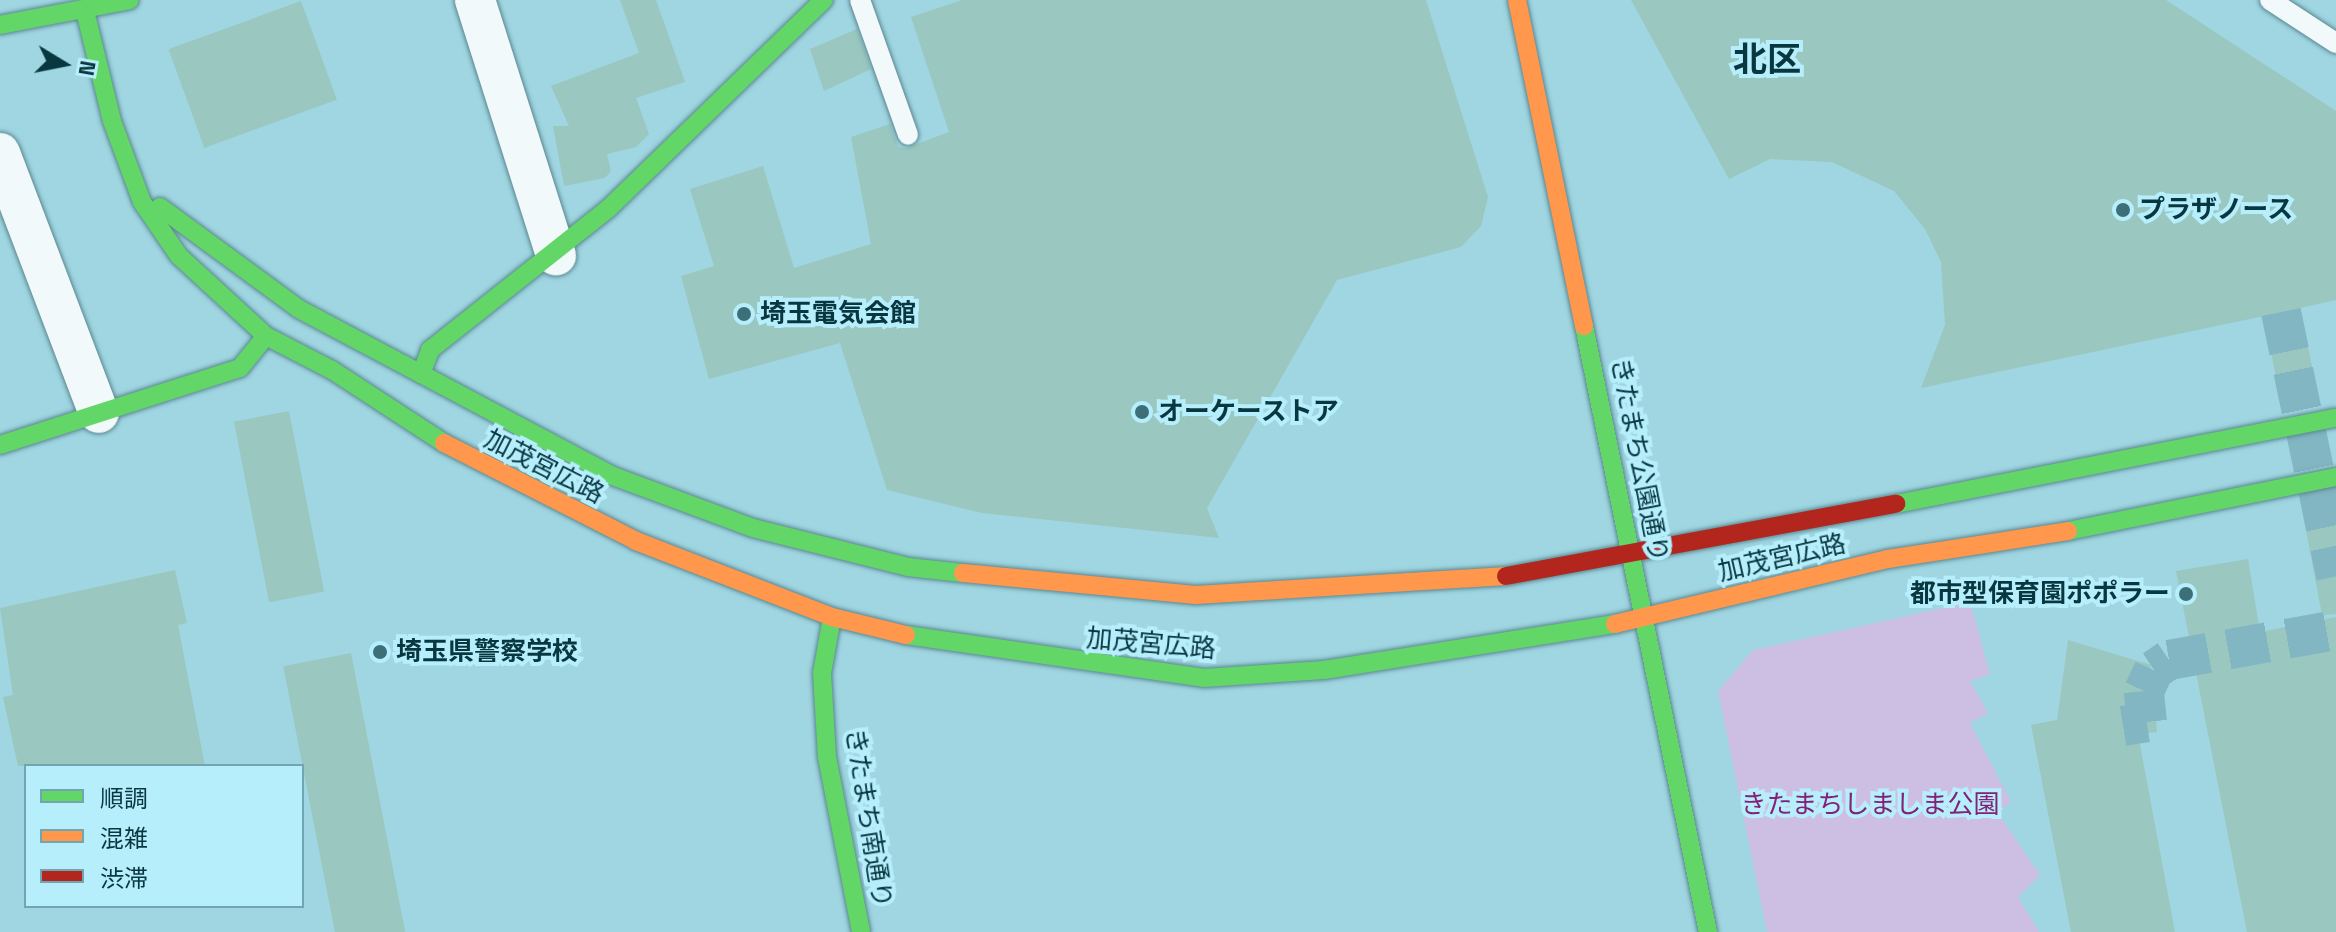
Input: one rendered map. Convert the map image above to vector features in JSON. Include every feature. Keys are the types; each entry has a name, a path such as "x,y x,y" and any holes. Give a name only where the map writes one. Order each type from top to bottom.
{"street":[{"path":"0,25 130,0"},
{"path":"475,0 556,255"},
{"path":"421,374 430,350 556,255 824,0"},
{"name":"きたまち公園通り","path":"1517,0 1708,932"},
{"name":"加茂宮広路","path":"85,11 134,185 179,256 266,336 532,492 636,541 832,617 943,644 1204,678 1324,670 1645,619 1888,559 2064,532 2336,477"},
{"path":"0,153 99,413"},
{"name":"加茂宮広路","path":"134,185 299,309 613,476 753,528 908,567 1196,595 1531,575 2336,418"},
{"path":"0,445 240,368 266,336"},
{"name":"きたまち南通り","path":"832,617 822,673 827,757 861,932"}],"lane":[{"path":"860,0 908,135"},
{"path":"2270,0 2336,43"}],"green space":[{"name":"きたまちしましま公園","path":"1970,602 1990,674 1970,681 1988,713 1970,723 2011,802 1997,812 2040,875 2018,897 2039,932 1767,932 1718,691 1753,650"}],"building":[{"path":"620,0 656,0 685,82 636,98 649,134 636,147 607,154 611,171 605,178 564,186 553,126 569,126 551,86 639,53"},
{"path":"962,0 1426,0 1488,197 1481,226 1461,247 1337,280 1207,508 1219,538 982,513 887,490 840,343 709,379 681,276 714,266 690,189 763,166 794,268 871,244 851,137 890,124 898,147 906,148 949,132 911,17"},
{"name":"プラザノース","path":"1631,0 2166,0 2336,111 2336,300 2300,308 2318,396 2281,403 2264,316 1921,388 1945,325 1941,262 1925,229 1894,191 1832,162 1770,159 1729,179"},
{"path":"301,1 337,100 204,148 169,49"},
{"path":"857,29 871,69 824,91 810,49"},
{"path":"289,411 324,592 269,602 234,422"},
{"path":"2336,502 2336,614 2322,615 2302,509"},
{"path":"2248,559 2260,632 2336,617 2336,932 2247,932 2176,571"},
{"path":"175,570 187,623 178,625 205,764 18,766 3,697 13,695 0,608"},
{"path":"2068,640 2151,665 2157,732 2138,734 2175,932 2071,932 2031,725 2057,720"},
{"path":"351,653 405,932 335,932 283,666"}],"tunnel":[{"path":"2281,312 2336,576"},
{"path":"2123,726 2147,722 2144,691 2154,670 2169,660 2336,630"}],"traffic: fast":[{"path":"0,25 130,0"},
{"path":"421,374 430,350 609,208 824,0"},
{"path":"85,11 112,121 142,202 179,256 266,336 332,370 444,443"},
{"path":"160,207 299,309 613,476 753,528 908,567 963,573"},
{"path":"1584,326 1708,932"},
{"path":"0,445 240,368 266,336"},
{"path":"1896,504 2336,418"},
{"path":"2068,531 2336,477"},
{"path":"832,617 822,673 827,757 861,932"},
{"path":"906,635 1204,678 1324,670 1615,624"}],"traffic: slow":[{"path":"1517,0 1584,326"},
{"path":"444,443 636,541 832,617 906,635"},
{"path":"1615,624 1888,559 2068,531"},
{"path":"963,573 1196,595 1506,576"}],"traffic: jam":[{"path":"1506,576 1896,504"}],"place":[{"name":"プラザノース","path":"2123,210"},
{"name":"埼玉電気会館","path":"744,314"},
{"name":"オーケーストア","path":"1142,412"},
{"name":"都市型保育園ポポラー","path":"2186,594"},
{"name":"埼玉県警察学校","path":"380,652"}],"district":[{"name":"北区","path":"1767,60"}]}
